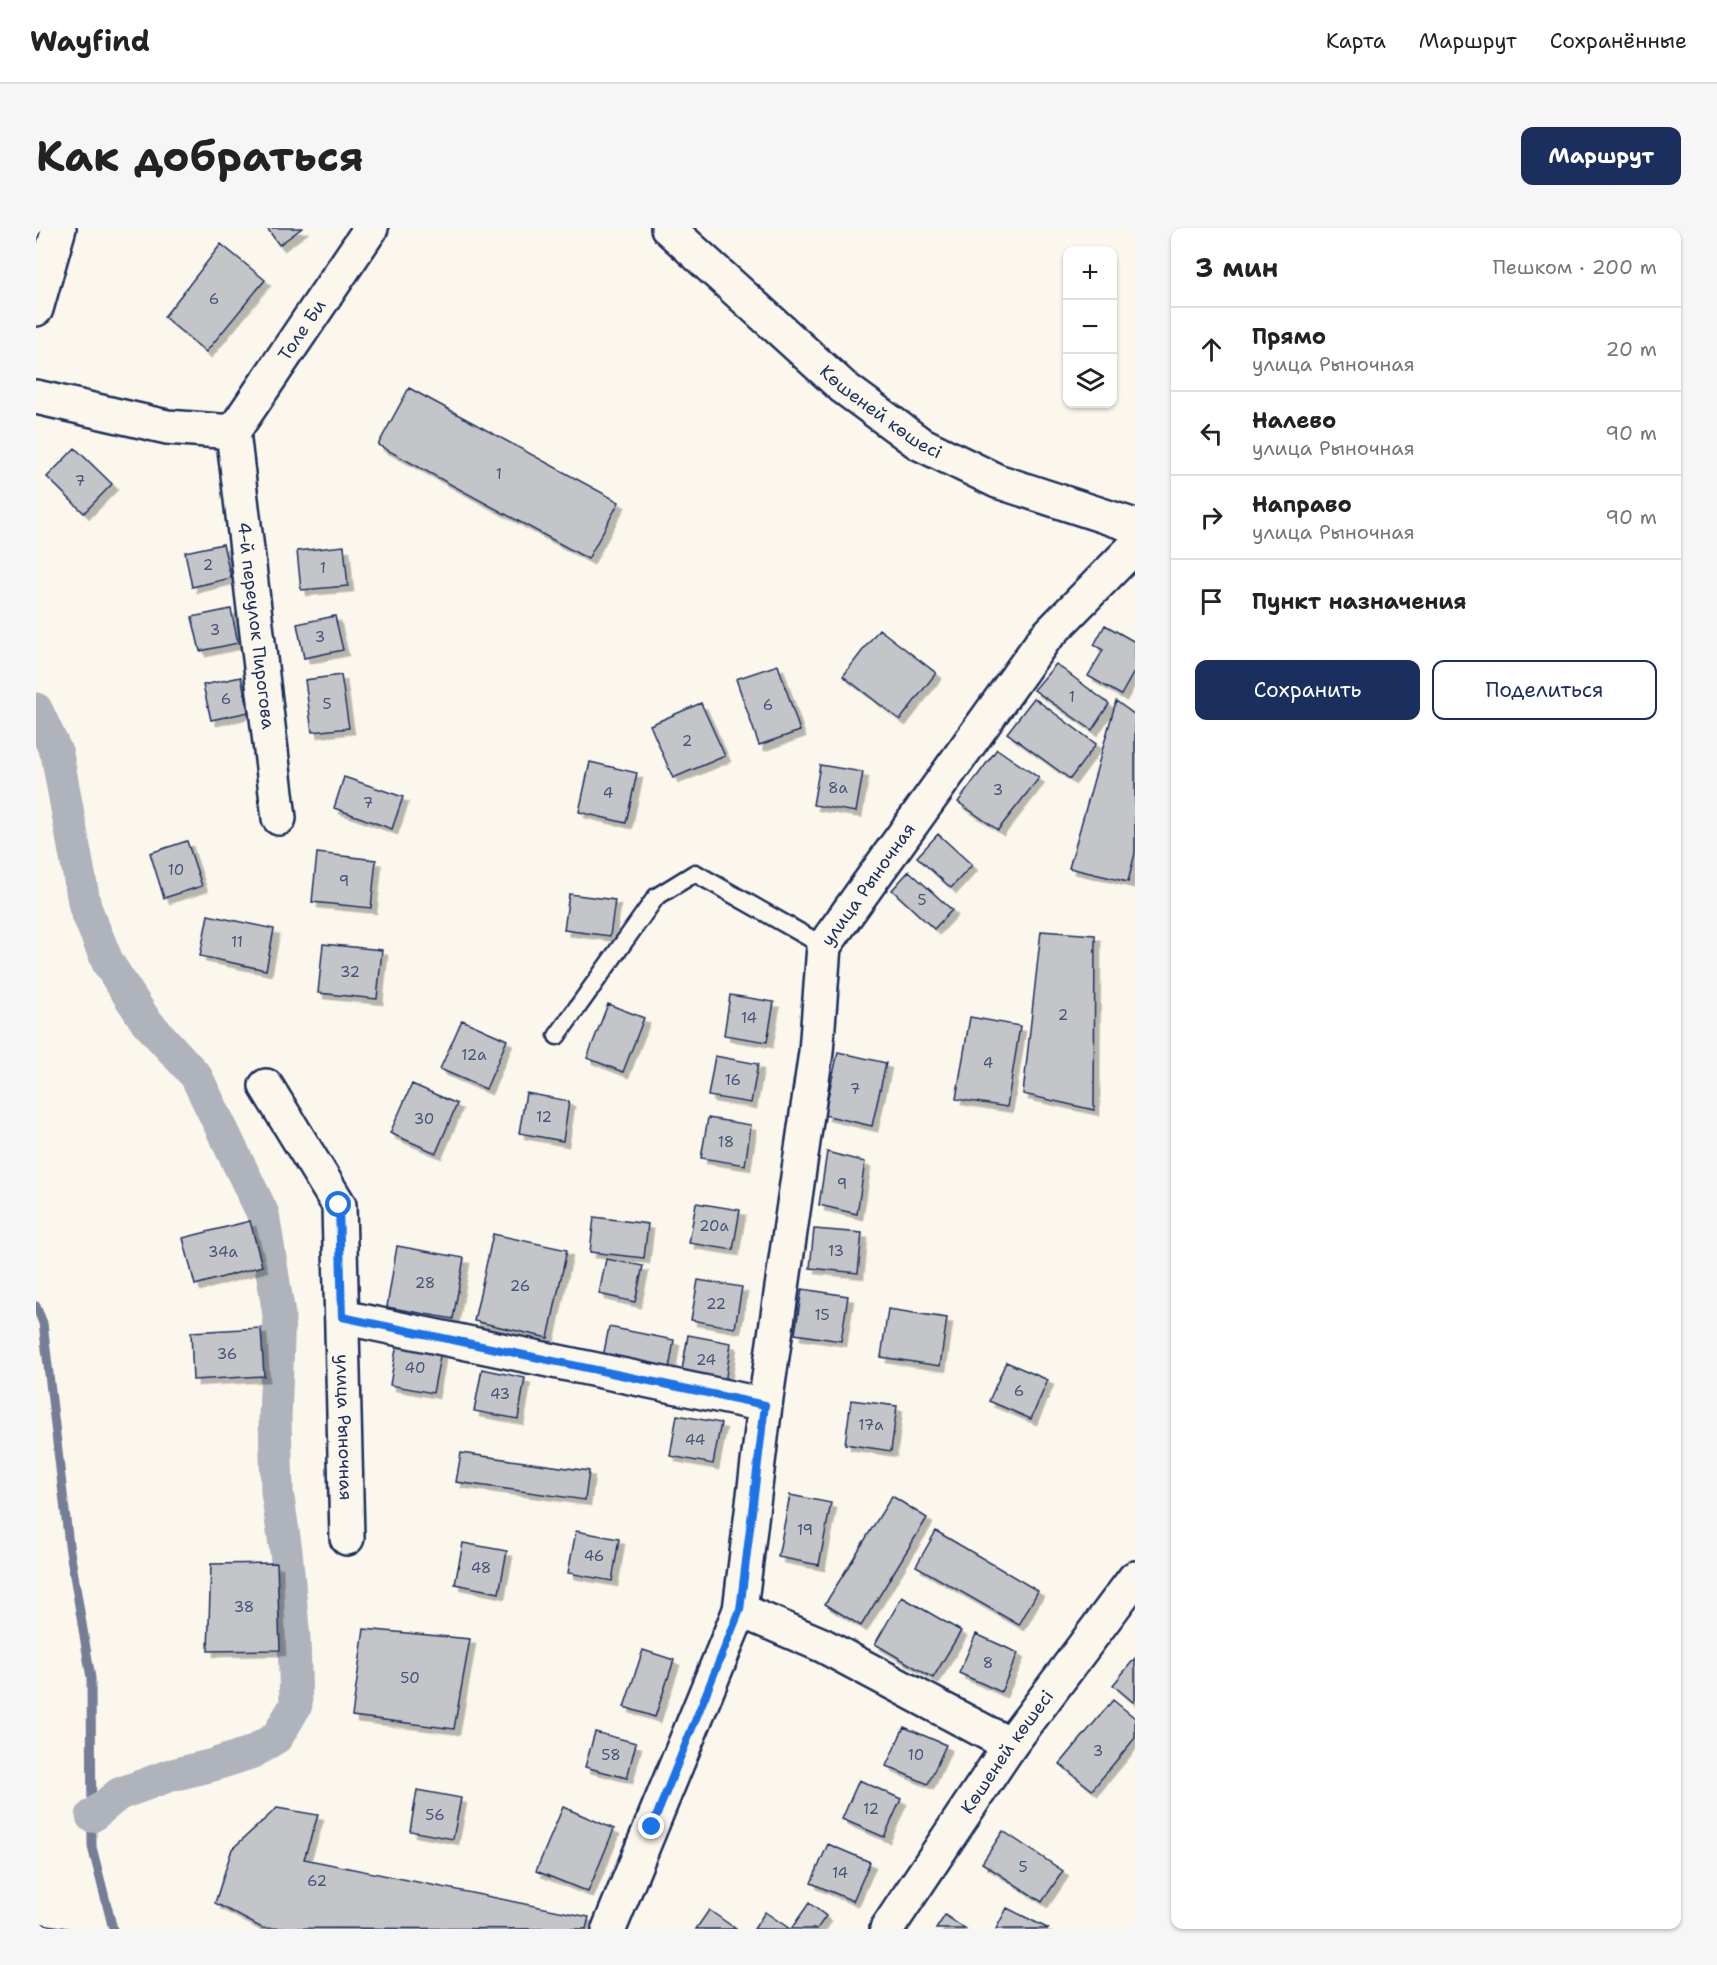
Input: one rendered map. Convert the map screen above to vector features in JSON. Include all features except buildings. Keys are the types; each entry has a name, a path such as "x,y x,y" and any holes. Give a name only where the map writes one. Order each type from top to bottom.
{"street":[{"path":"36,309 59,228"},
{"name":"Толе Би","path":"233,432 371,228"},
{"name":"Көшеней көшесі","path":"668,228 843,387 919,443 997,481 1135,526"},
{"path":"36,397 167,427 233,432"},
{"name":"4-й переулок Пирогова","path":"233,432 279,818"},
{"name":"улица Рыночная","path":"609,1929 740,1610 765,1405 816,1052 824,946 1044,638 1135,546"},
{"name":"улица Рыночная","path":"266,1086 339,1205 347,1538"},
{"path":"342,1317 765,1405"},
{"name":"Көшеней көшесі","path":"887,1929 1010,1745 1135,1578"},
{"path":"740,1610 822,1645 1010,1745"}],"lane":[{"path":"557,1036 656,897 695,873 824,946"}],"waterway":[{"path":"36,709 57,754 85,907 108,963 145,1020 196,1076 263,1214 279,1315 275,1418 277,1492 286,1551 294,1639 296,1705 277,1737 253,1752 168,1776 119,1794 92,1816"},
{"path":"36,1306 43,1323 69,1545 91,1678 92,1847 113,1929"}],"route":[{"path":"339,1205 342,1317 765,1405 740,1610 652,1827"}]}
